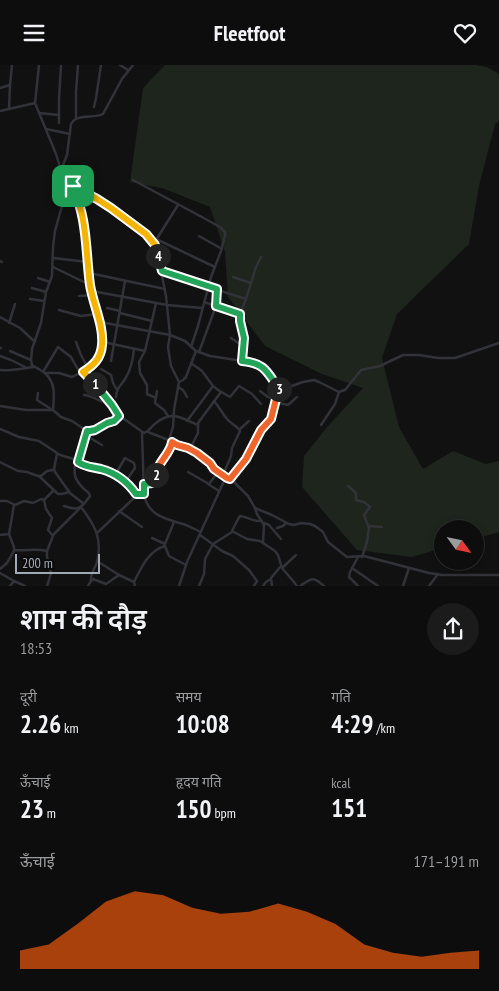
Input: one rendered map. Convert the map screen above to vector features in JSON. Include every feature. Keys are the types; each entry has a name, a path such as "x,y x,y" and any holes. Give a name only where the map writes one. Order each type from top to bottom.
{"street":[{"path":"9,109 12,65"},
{"path":"39,65 35,103 61,170 73,186 111,208 146,234 154,243 157,251 167,305 170,335 168,347 171,366 179,382 170,449 157,467 154,480 151,483 144,484"},
{"path":"59,123 61,65"},
{"path":"76,118 78,65"},
{"path":"94,107 101,65"},
{"path":"120,65 128,70"},
{"path":"61,170 67,155 71,124 74,118 103,114 122,79 133,65"},
{"path":"0,88 10,85"},
{"path":"0,111 35,103"},
{"path":"39,113 59,115"},
{"path":"46,129 70,134"},
{"path":"133,180 200,216 223,230 225,235 190,347"},
{"path":"34,367 31,360 32,349 41,323 44,301 50,282 57,222 70,183"},
{"path":"0,370 34,367 44,372 59,373 72,377 93,365 101,352 100,322 90,285 83,218 73,186"},
{"path":"154,243 178,205"},
{"path":"199,236 222,249"},
{"path":"156,239 215,267"},
{"path":"242,361 244,335 240,314 261,257"},
{"path":"53,258 88,262"},
{"path":"53,266 90,285"},
{"path":"162,271 246,299"},
{"path":"89,273 165,289"},
{"path":"233,277 251,283"},
{"path":"38,278 50,282"},
{"path":"111,361 125,281"},
{"path":"32,288 46,292"},
{"path":"179,382 184,379 198,351 216,306 217,289"},
{"path":"92,291 167,305 202,308"},
{"path":"79,296 92,295"},
{"path":"30,299 44,301"},
{"path":"156,303 145,351 139,361 140,373 147,385 148,394 156,398"},
{"path":"204,303 240,314"},
{"path":"9,323 14,304"},
{"path":"107,308 152,321"},
{"path":"59,310 81,316 97,314"},
{"path":"0,317 20,328 35,342"},
{"path":"100,322 170,335 185,341 190,347 210,356 252,362 262,366 281,392"},
{"path":"231,338 243,346"},
{"path":"102,342 145,351"},
{"path":"76,343 89,368"},
{"path":"179,586 186,565 224,481 246,459 261,430 271,419 276,401 281,392 302,382 314,380 339,392 345,390 361,370 380,366 403,355 455,358 499,343"},
{"path":"44,372 58,347 71,357 82,373 100,389 119,416 142,433 148,432 190,449 208,461 214,469 229,478 248,496 263,522 263,542"},
{"path":"116,397 117,390 126,379 131,368 134,349"},
{"path":"10,351 31,360"},
{"path":"0,356 25,367"},
{"path":"191,363 204,373 213,386 221,392 230,397 239,386 252,394 261,404"},
{"path":"101,369 111,375 112,383 117,390"},
{"path":"44,372 52,383 54,391 52,410"},
{"path":"187,421 213,386"},
{"path":"178,387 183,390 187,397"},
{"path":"157,391 156,404 168,416"},
{"path":"260,391 268,397 288,405 297,397"},
{"path":"190,449 198,433 198,423 221,392"},
{"path":"321,425 335,404 339,392"},
{"path":"38,393 38,401 61,417 72,421 87,431 95,430 114,421 119,416"},
{"path":"84,395 112,405"},
{"path":"214,401 228,421 240,429"},
{"path":"0,406 26,410 52,410"},
{"path":"148,432 155,423 174,415 198,425"},
{"path":"223,475 240,429 250,421"},
{"path":"0,429 19,437 39,441 57,453 84,466 101,469 126,481 136,495 97,533"},
{"path":"47,586 51,573 47,551 53,535 84,504 90,494 74,475 87,431"},
{"path":"142,433 144,497 149,506 161,518 186,525 201,533 222,551 244,565 263,586 296,555"},
{"path":"85,435 102,445"},
{"path":"57,453 54,469 69,492 84,504"},
{"path":"115,475 126,458 134,463 135,468"},
{"path":"0,462 18,471 39,476 53,491 60,494 69,492"},
{"path":"135,468 143,468"},
{"path":"126,481 135,468"},
{"path":"39,476 54,469"},
{"path":"188,472 219,491"},
{"path":"208,484 211,483 218,472"},
{"path":"348,486 356,493 356,500 363,501 370,506 364,515 369,526 367,542 349,577 358,586"},
{"path":"14,505 24,501 33,503 41,499 44,500 53,491"},
{"path":"44,500 46,509 52,518 48,531 53,535"},
{"path":"0,501 7,501 14,505"},
{"path":"0,569 7,563 14,550 9,534 14,505"},
{"path":"64,506 75,510 81,507"},
{"path":"81,507 94,525 97,533 97,561 88,586"},
{"path":"255,508 286,523 294,525 301,523 315,526 322,530 326,540 347,557 370,558 438,574 499,575"},
{"path":"120,511 142,527"},
{"path":"199,586 204,574 206,559 213,544 232,532 240,516 269,525 281,539"},
{"path":"135,586 134,582 144,562 165,545 174,522"},
{"path":"277,528 286,523"},
{"path":"369,526 382,527"},
{"path":"232,532 248,539 256,539 263,542 276,552 282,567 298,586 314,578 324,586"},
{"path":"0,535 9,534"},
{"path":"152,537 165,545 170,556 186,565"},
{"path":"14,550 39,549 47,551"},
{"path":"97,561 134,582"},
{"path":"352,568 378,586"},
{"path":"403,586 408,568"},
{"path":"0,573 25,586"},
{"path":"436,586 430,585 438,574"},
{"path":"91,581 95,579 106,584 119,575"},
{"path":"271,579 272,586"},
{"path":"10,586 14,581"},
{"path":"254,586 257,581"}],"shaded area":[{"path":"165,65 476,65 487,67 499,74 499,121 495,124 479,186 469,244 397,314 382,358 399,427 423,469 453,451 486,464 499,461 499,532 484,536 484,520 434,520 434,550 412,557 357,550 302,487 304,456 328,426 363,388 322,374 265,346 228,297 225,252 210,207 162,188 130,182 143,88"}],"route":[{"path":"73,186 111,208 146,234 155,245 162,271 217,289 216,306 240,314 239,318 244,335 242,361 262,366 281,392 276,399 271,419 261,430 246,459 230,479 214,469 210,463 197,453 172,442 172,446 157,467 154,480 151,483 144,484 144,494 136,494 126,481 112,473 86,467 78,462 87,431 93,431 114,421 119,416 100,389 83,372 98,359 101,352 102,337 90,285 83,218 73,186"}]}
